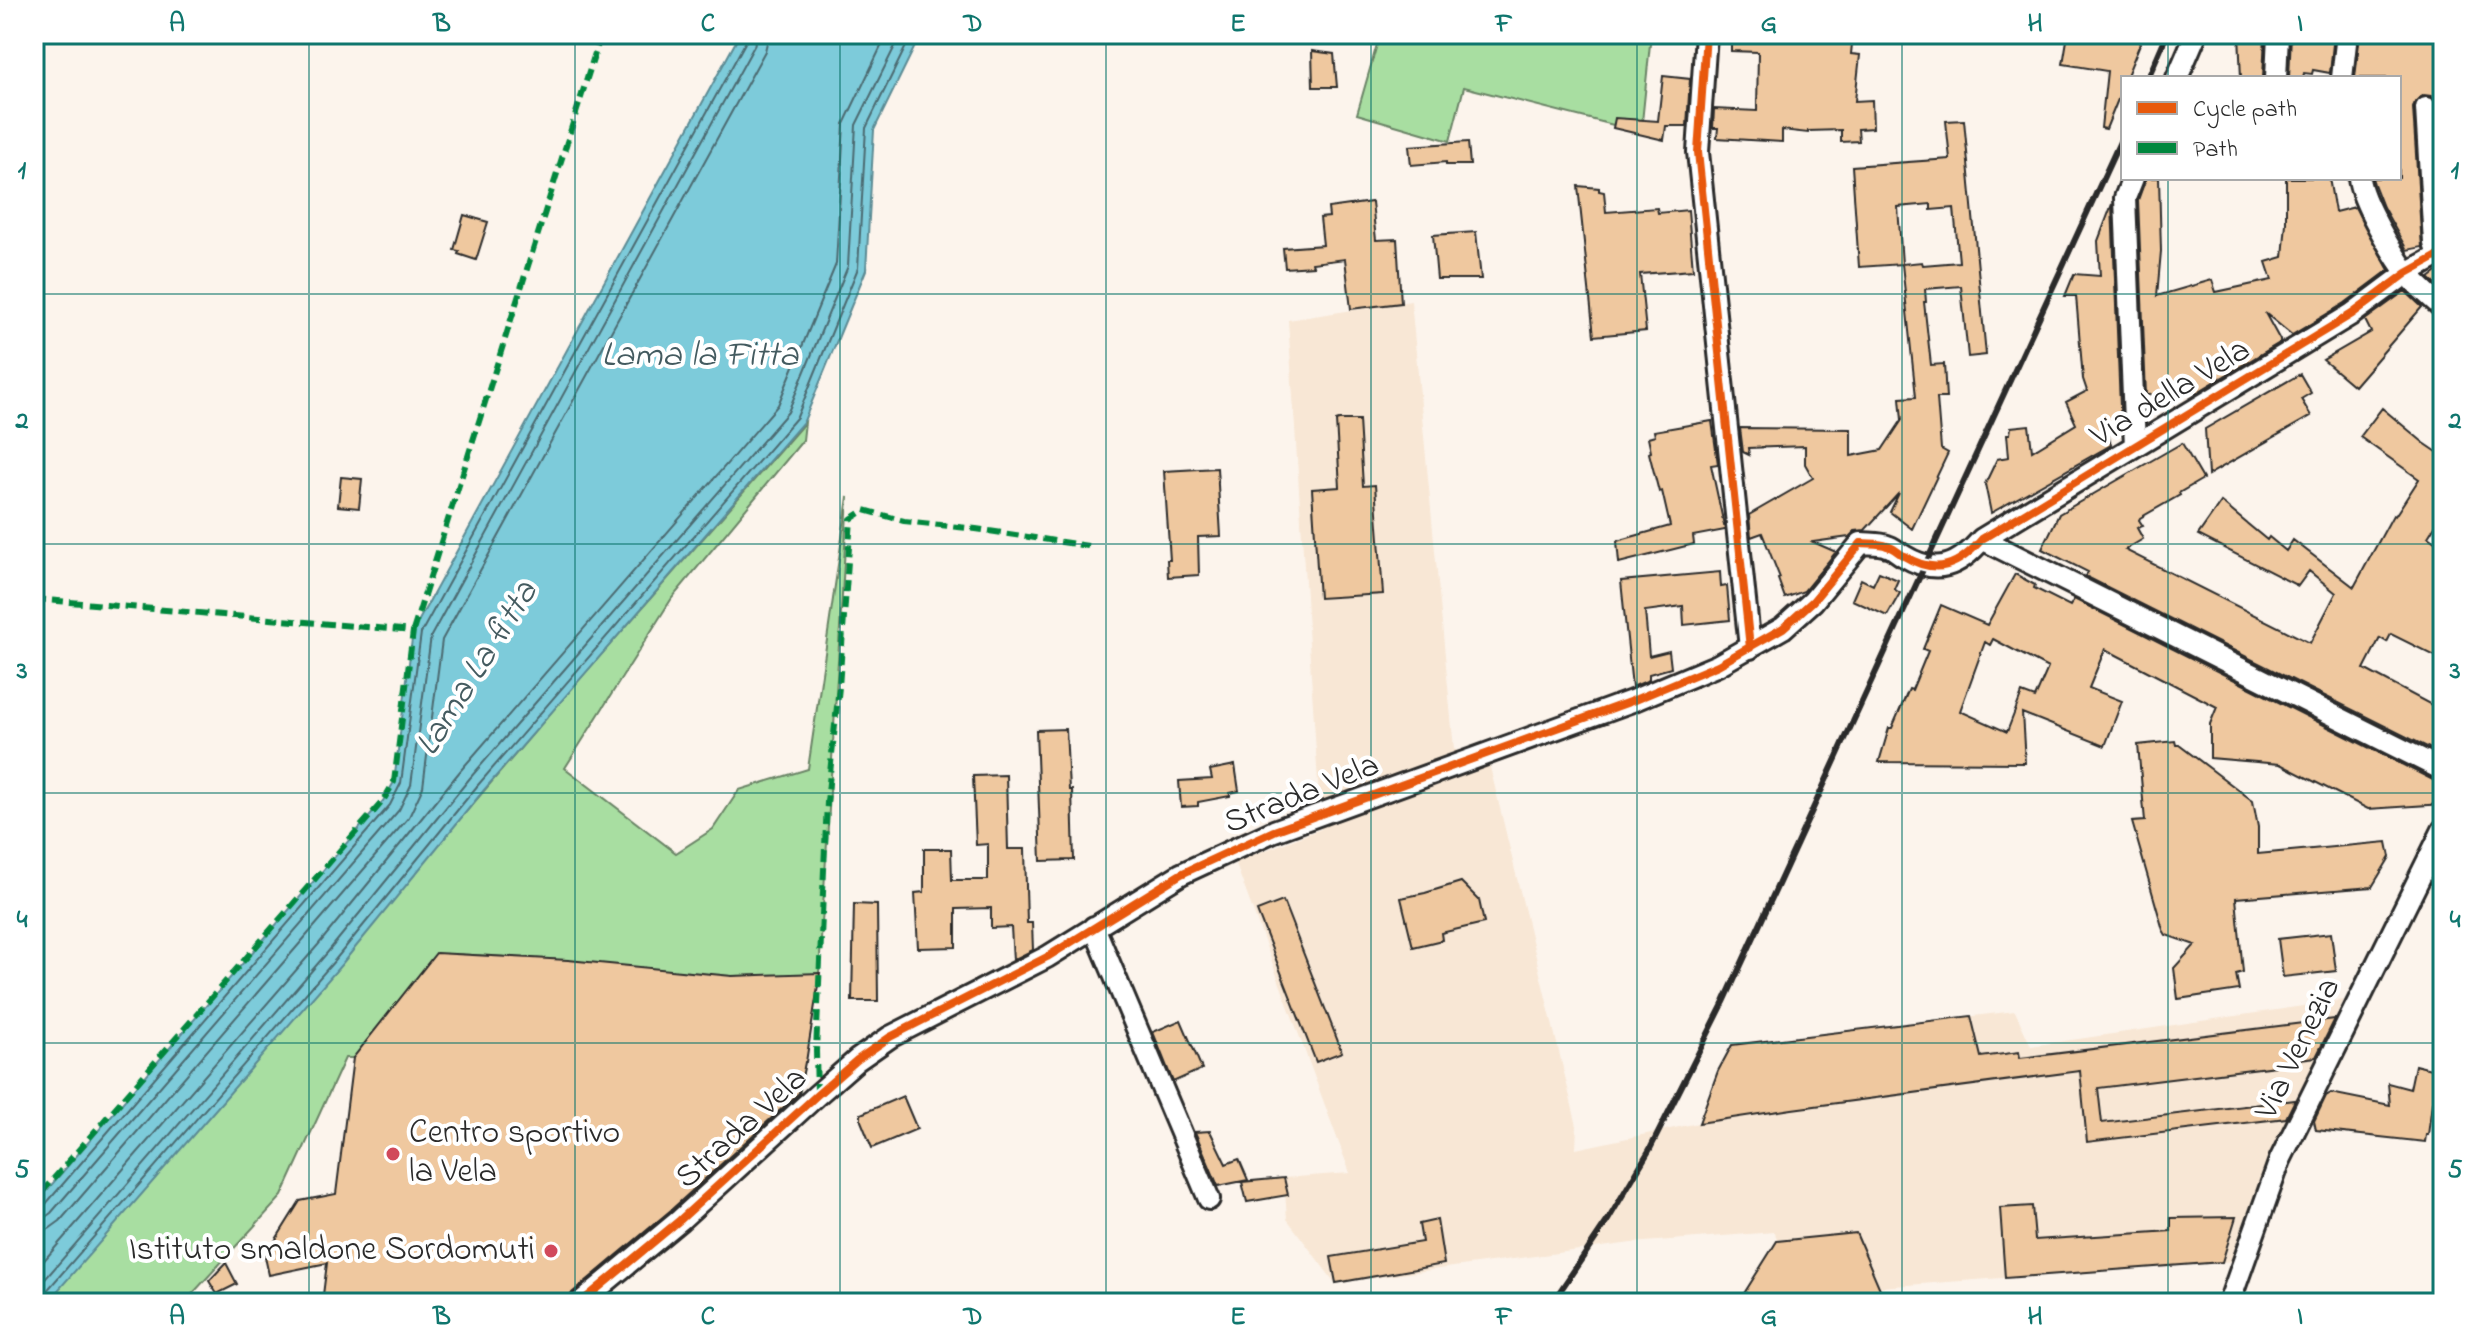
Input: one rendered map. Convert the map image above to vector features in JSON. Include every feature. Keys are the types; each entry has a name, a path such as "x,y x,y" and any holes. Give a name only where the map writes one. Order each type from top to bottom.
{"street":[{"path":"1706,34 1698,152 1750,648"},
{"path":"2178,76 2196,34"},
{"path":"2276,76 2278,34"},
{"path":"2342,76 2347,34"},
{"path":"2426,108 2434,243 2440,254"},
{"path":"2132,180 2125,198 2135,446"},
{"path":"2359,180 2366,204 2407,273 2443,308"},
{"name":"Via della Vela","path":"1924,565 1948,566 1972,552 1982,539 2352,314 2407,273 2440,254"},
{"path":"1982,539 2443,770"},
{"name":"Strada Vela","path":"580,1303 680,1220 857,1060 890,1037 1047,957 1181,874 1274,831 1632,701 1718,665 1783,628 1813,601 1861,543 1889,546 1924,565"},
{"name":"Via Venezia","path":"2229,1303 2280,1160 2443,830"},
{"path":"1094,927 1209,1199"}],"shaded area":[{"path":"1411,301 1454,749 1490,767 1577,1126 1576,1149 1698,1123 1718,1071 1732,1045 2015,1011 2031,1046 2344,1000 2288,1117 2236,1261 1880,1287 1856,1233 1777,1241 1775,1232 1631,1243 1335,1283 1287,1219 1284,1178 1350,1173 1235,862 1321,829 1288,320"}],"green space":[{"path":"1380,34 1651,34 1641,132 1464,87 1450,141 1357,114"},
{"path":"805,422 803,440 672,598 565,768 676,853 713,829 739,790 808,769 848,497 819,973 799,1096 611,1274 607,1259 353,1058 345,1058 282,1196 184,1303 46,1303 572,688","holes":["455,954 575,961 449,1007"]}],"water":[{"name":"Lama la Fitta","path":"740,34 921,34 874,130 866,270 804,421 484,790 341,965 47,1303 34,1303 34,1205 383,801 394,782 413,631"}],"building":[{"path":"1731,34 1853,34 1851,54 1860,55 1855,101 1872,100 1873,128 1858,129 1859,141 1841,142 1841,130 1808,133 1782,130 1782,142 1717,138 1718,128 1713,128 1714,109 1757,111 1758,52 1731,51"},
{"path":"2068,34 2144,34 2127,76 2121,76 2121,92 2106,129 2101,128 2107,71 2063,64"},
{"path":"2239,34 2265,34 2263,76 2241,76"},
{"path":"2291,34 2334,34 2330,73 2313,70 2312,74 2289,76"},
{"path":"2360,34 2443,34 2443,175 2437,102 2431,96 2424,95 2413,108 2422,247 2407,250 2383,207 2373,180 2401,180 2401,76 2355,76"},
{"path":"1312,51 1334,54 1337,87 1313,87"},
{"path":"1663,76 1690,79 1687,126 1666,126 1664,140 1613,128 1615,118 1658,121"},
{"path":"1964,120 1986,355 1968,357 1961,286 1925,289 1931,365 1944,364 1946,398 1937,398 1941,449 1948,453 1912,529 1890,512 1899,493 1865,530 1855,531 1849,537 1813,542 1836,552 1804,591 1785,598 1762,533 1751,537 1749,515 1813,478 1805,464 1805,446 1748,448 1749,455 1743,452 1740,428 1851,429 1851,456 1882,450 1902,420 1900,398 1916,397 1902,264 1859,267 1852,166 1950,159 1946,121","holes":["1931,204 1931,210 1954,208 1959,262 1902,264 1898,207"]},
{"path":"1468,142 1470,165 1446,165 1446,162 1411,165 1409,146"},
{"path":"2145,180 2159,180 2161,251 2157,296 2212,280 2216,292 2272,280 2266,262 2283,257 2286,180 2329,180 2335,212 2355,207 2389,270 2345,303 2292,335 2265,313 2281,342 2196,393 2146,395 2138,200"},
{"path":"1578,186 1599,188 1604,192 1606,212 1657,208 1658,213 1688,210 1693,270 1640,274 1646,331 1594,336"},
{"path":"1372,202 1376,240 1397,239 1401,303 1351,309 1345,259 1285,268 1283,248 1323,245 1320,218 1329,217 1328,208"},
{"path":"2112,204 2121,432 2108,433 2111,445 1991,513 1985,484 1997,459 2009,457 2007,434 2010,434 2011,427 2029,425 2032,451 2076,424 2066,402 2087,391 2083,379 2076,296 2065,296 2074,274 2100,276 2098,241"},
{"path":"464,215 488,222 476,260 454,250"},
{"path":"1476,232 1481,279 1437,279 1433,235"},
{"path":"2443,268 2443,291 2429,278"},
{"path":"2405,291 2422,307 2354,386 2323,360 2371,332 2365,320"},
{"path":"2300,374 2311,393 2301,399 2311,416 2208,475 2205,429"},
{"path":"2382,408 2443,456 2443,513 2428,537 2443,548 2443,660 2391,634 2387,642 2380,638 2364,669 2443,711 2443,735 2435,751 2085,576 2088,572 2042,549 2059,514 2182,443 2203,479 2140,518 2143,526 2137,528 2143,539 2125,550 2310,643 2336,593 2309,571 2298,586 2198,535 2221,502 2267,540 2269,537 2286,551 2293,540 2354,587 2393,515 2419,479 2360,437"},
{"path":"1359,420 1363,486 1375,485 1383,594 1319,598 1312,489 1340,487 1336,421"},
{"path":"1712,421 1718,464 1711,465 1725,530 1693,536 1694,544 1619,563 1617,541 1670,526 1649,453 1648,438 1655,436 1654,431"},
{"path":"1217,468 1221,536 1198,537 1199,575 1168,577 1167,560 1170,560 1164,471"},
{"path":"341,477 362,479 359,508 338,506"},
{"path":"1720,572 1721,587 1727,586 1730,620 1684,625 1683,606 1645,611 1649,656 1669,651 1671,668 1649,674 1649,680 1632,687 1621,581"},
{"path":"1879,572 1898,580 1894,589 1900,593 1887,616 1852,600 1861,579 1873,585"},
{"path":"2015,574 2035,585 2034,588 2070,606 2074,599 2437,782 2438,787 2443,789 2443,804 2368,809 2280,764 2210,758 2210,724 2217,707 2105,649 2089,688 2122,701 2105,746 2022,713 2025,763 1879,762 1889,728 1892,728 1909,689 1912,690 1928,651 1923,649 1941,605 1987,625","holes":["1993,639 2048,668 2035,698 2022,693 2007,732 1960,711 1985,642 1990,645"]},
{"path":"1066,729 1074,860 1041,861 1036,730"},
{"path":"2175,741 2176,745 2253,801 2258,827 2258,854 2387,842 2390,857 2372,887 2236,898 2243,972 2236,974 2239,990 2178,999 2174,968 2195,945 2166,935 2163,930 2132,822 2145,821 2138,745"},
{"path":"1235,765 1239,791 1230,793 1230,796 1198,802 1198,806 1181,807 1179,781 1212,779 1210,770"},
{"path":"1006,775 1008,849 1025,849 1027,923 1032,923 1033,950 1013,960 1011,927 991,928 991,908 956,909 956,947 918,948 915,893 924,892 924,849 951,849 952,880 988,880 988,844 976,845 973,776"},
{"path":"1461,882 1479,900 1484,923 1441,933 1442,940 1413,947 1401,898"},
{"path":"1283,901 1342,1052 1316,1062 1257,911"},
{"path":"854,904 877,905 878,1001 852,1001"},
{"path":"2331,933 2336,971 2283,977 2278,939"},
{"path":"436,953 568,960 732,976 820,973 799,1093 671,1210 572,1293 567,1303 322,1303 327,1263 269,1275 265,1257 300,1201 336,1194 353,1058"},
{"path":"1971,1016 1981,1057 2019,1052 2020,1058 2335,1019 2316,1057 2275,1062 2275,1066 2098,1088 2102,1123 2295,1100 2286,1118 2087,1142 2080,1071 1699,1123 1718,1071 1732,1045"},
{"path":"1181,1020 1202,1069 1173,1082 1153,1032"},
{"path":"2415,1065 2443,1072 2443,1106 2432,1103 2425,1142 2316,1130 2314,1121 2326,1096 2331,1093 2390,1105 2388,1083 2410,1089"},
{"path":"903,1096 917,1129 872,1148 861,1114"},
{"path":"1210,1131 1226,1164 1239,1159 1248,1180 1218,1186 1195,1132"},
{"path":"1284,1178 1288,1195 1247,1202 1242,1182"},
{"path":"2032,1206 2035,1240 2171,1231 2171,1218 2236,1217 2222,1262 2005,1278 2000,1208"},
{"path":"1437,1220 1444,1264 1336,1283 1331,1257 1422,1242 1419,1224"},
{"path":"1856,1233 1886,1303 1835,1303 1835,1298 1794,1303 1738,1303 1777,1241"},
{"path":"226,1263 237,1284 217,1294 209,1281"}],"railway":[{"path":"2149,76 2167,34"},
{"path":"1552,1303 1608,1220 1650,1149 1724,1002 2121,139"}],"marked path":[{"path":"413,631 601,34"},
{"path":"817,1095 816,1051 827,802 851,519 865,510 904,521 1088,546"},
{"path":"34,599 413,631 394,782 383,801 34,1201"}],"cycle path":[{"path":"1706,34 1698,152 1750,648"},
{"path":"580,1303 680,1220 857,1060 890,1037 1047,957 1181,874 1274,831 1632,701 1718,665 1783,628 1813,601 1861,543 1889,547 1927,566 1956,562 1982,539 2352,314 2407,273 2443,253"}],"place":[{"name":"Centro sportivo la Vela","path":"393,1154"},
{"name":"Istituto smaldone Sordomuti","path":"551,1251"}],"water label":[{"name":"Lama La fitta","path":"478,669"}]}
